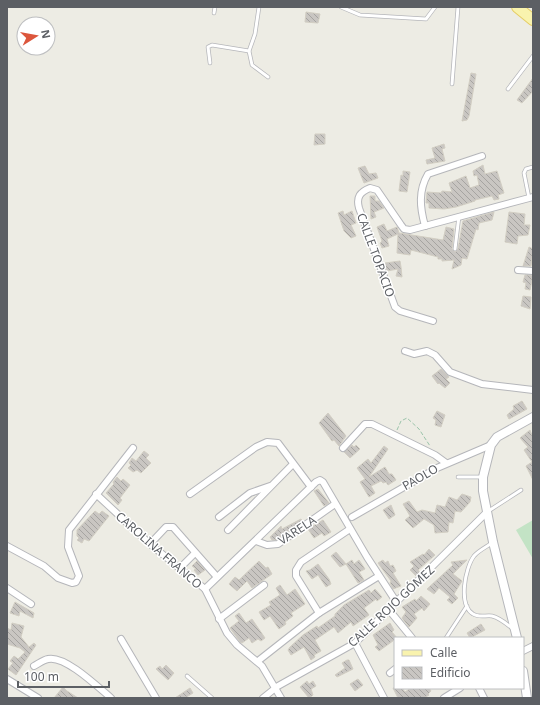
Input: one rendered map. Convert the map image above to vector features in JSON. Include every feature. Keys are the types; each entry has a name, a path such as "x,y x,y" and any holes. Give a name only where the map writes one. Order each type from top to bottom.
{"main road":[{"path":"517,7 533,20"}],"street":[{"path":"425,226 421,202 422,188 428,174 482,156"},
{"name":"CALLE TOPACIO","path":"433,322 395,308 358,208 358,196 367,189 377,190 404,229 410,230 531,197"},
{"path":"518,270 533,271"},
{"path":"405,351 414,354 427,351 435,355 450,372 482,384 533,390"},
{"path":"516,634 493,542 483,491 483,477 491,445 497,437 533,417"},
{"path":"343,448 365,424 372,424 435,455 446,463"},
{"path":"190,494 256,447 267,442 278,443 311,487"},
{"name":"PAOLO","path":"352,517 446,463 491,445"},
{"path":"7,546 44,566 58,578 67,582 76,582 80,576 68,547 69,530 96,494 134,448"},
{"path":"228,530 293,464"},
{"path":"205,589 311,487 318,481 322,481 350,529 397,603"},
{"path":"219,517 250,492 271,486"},
{"name":"CAROLINA FRANCO","path":"96,494 150,544 205,589 219,619 237,645 258,661 281,698"},
{"path":"235,503 243,514"},
{"name":"VARELA","path":"256,541 268,545 278,544 335,504"},
{"name":"CALLE ROJO GÓMEZ","path":"263,698 275,688 354,644 487,512"},
{"path":"150,544 169,525 173,527 218,577"},
{"path":"319,614 296,576 296,570 301,562 350,529"},
{"path":"180,568 195,553"},
{"path":"258,661 319,614 379,576"},
{"path":"219,619 264,584"},
{"path":"7,588 31,604"},
{"path":"389,610 411,637"},
{"path":"121,639 156,698"},
{"path":"354,644 384,698"},
{"path":"524,651 533,646"},
{"path":"34,666 48,659 63,662 70,665 111,698"},
{"path":"390,673 394,670"},
{"path":"524,678 527,698"},
{"path":"7,679 38,698"},
{"path":"444,698 458,689"},
{"path":"480,689 484,698"}],"lane":[{"path":"214,13 215,7"},
{"path":"259,7 255,34 249,51 252,65 268,77"},
{"path":"341,7 360,15 426,19 435,7"},
{"path":"452,84 458,7"},
{"path":"210,63 208,47 212,45 249,51"},
{"path":"508,89 533,56"},
{"path":"531,197 524,174 526,169 533,166"},
{"path":"455,248 459,216"},
{"path":"458,477 483,477"},
{"path":"487,512 521,490"},
{"path":"493,542 475,555 466,570 464,584 467,606 473,614 482,616 491,615 499,619 516,634"},
{"path":"447,637 467,606"},
{"path":"187,676 212,698"}],"path":[{"path":"394,434 401,421 407,418 419,429 435,455"}],"green space":[{"path":"533,520 533,559 516,530"}],"building":[{"path":"306,12 320,14 318,23 305,22"},
{"path":"471,73 476,74 469,116 467,120 462,121"},
{"path":"533,78 533,91 522,103 517,100"},
{"path":"315,134 325,134 325,144 314,145"},
{"path":"444,144 445,148 442,149 445,161 427,164 426,160 435,158 432,148"},
{"path":"483,165 485,174 497,171 504,193 498,195 499,199 494,200 492,196 456,207 444,209 429,208 429,203 426,203 427,192 452,192 449,183 466,176 470,188 479,185 477,175 474,176 473,171"},
{"path":"365,166 369,174 376,173 378,178 364,183 358,168"},
{"path":"403,171 410,172 407,192 399,191"},
{"path":"370,196 375,196 375,201 379,201 384,208 374,212 376,217 371,219"},
{"path":"343,211 344,215 352,211 356,223 351,225 356,236 351,238 344,231 338,213"},
{"path":"494,212 492,220 479,223 478,230 476,229 467,259 462,258 461,265 452,269 454,260 442,261 442,259 438,259 438,257 411,250 410,255 397,253 398,234 387,239 389,246 382,248 380,243 382,241 377,227 384,224 387,231 397,227 399,233 443,240 446,227 454,229 452,249 455,252 458,249 463,221"},
{"path":"509,212 525,214 524,225 530,225 528,235 518,236 517,244 505,242"},
{"path":"529,247 533,249 531,266 523,266"},
{"path":"400,261 402,277 396,276 398,269 387,271 385,263"},
{"path":"525,275 533,275 530,290 525,289 526,283 523,282"},
{"path":"523,296 531,297 530,309 521,306"},
{"path":"441,369 449,377 446,379 450,383 445,388 439,383 438,384 432,376"},
{"path":"522,401 527,409 509,419 507,415 514,409 513,406"},
{"path":"437,411 445,415 441,427 435,425 436,420 433,418"},
{"path":"328,413 346,436 339,446 334,440 332,441 319,423"},
{"path":"530,430 533,438 533,480 526,466 532,462 524,450 528,447 520,438"},
{"path":"352,445 354,447 356,445 360,449 350,458 344,452"},
{"path":"384,446 388,449 369,477 385,467 389,474 392,474 396,480 388,485 386,482 383,483 381,481 371,486 375,493 369,497 360,482 365,479 357,468 368,459 371,463"},
{"path":"144,451 149,455 146,458 151,463 141,473 137,470 133,472 128,468 131,465 129,463 132,458 136,461"},
{"path":"117,477 121,481 123,479 130,485 120,498 122,500 118,505 106,493 114,484 113,482"},
{"path":"318,489 329,503 324,506 314,491"},
{"path":"462,494 471,497 470,502 461,512 455,511 453,523 449,522 448,532 435,533 434,525 424,519 413,528 405,520 410,516 403,504 409,501 417,512 422,510 435,513 437,505 445,507 449,497 457,500"},
{"path":"391,505 395,515 389,519 383,510"},
{"path":"95,511 99,514 102,511 109,516 89,541 84,539 82,543 77,540 79,538 77,536 77,530"},
{"path":"301,519 302,521 276,540 272,540 270,537 281,526 282,529"},
{"path":"323,520 331,532 324,536 322,533 314,538 308,529"},
{"path":"429,549 435,555 418,570 420,572 416,576 410,570 414,566 410,562 423,554 424,555"},
{"path":"336,552 346,564 340,567 331,556"},
{"path":"352,560 354,564 359,560 365,569 359,572 364,580 358,583 346,564"},
{"path":"383,560 385,563 388,561 390,566 393,565 396,571 393,573 401,586 393,589 390,583 391,581 378,563"},
{"path":"467,560 453,574 462,581 454,594 458,598 452,604 447,600 450,597 439,588 434,594 427,589 453,565 451,562"},
{"path":"197,561 205,570 198,575 194,570 196,569 192,566"},
{"path":"259,561 266,568 268,567 272,574 252,588 247,581 237,591 229,584 235,577 239,580"},
{"path":"318,564 331,584 326,587 318,575 312,579 306,571"},
{"path":"280,585 287,595 295,589 305,604 291,613 293,616 279,629 270,616 264,620 259,612 271,605 269,602 280,595 276,588"},
{"path":"375,589 382,597 377,601 376,599 364,608 369,615 353,626 351,622 338,633 334,627 315,640 321,651 314,655 315,657 311,660 304,647 291,655 288,650 303,635 317,626 318,628 335,616 335,614 344,605 369,590 371,593"},
{"path":"421,596 430,604 424,611 422,608 414,614 417,618 409,627 402,618 406,612 402,607 415,599 416,601"},
{"path":"15,602 34,613 33,618 20,611 19,616 10,613"},
{"path":"239,613 246,623 252,619 265,638 261,641 258,639 252,643 249,638 242,643 240,642 230,628 239,621 235,616"},
{"path":"12,623 24,626 21,637 29,647 28,648 34,643 36,645 16,675 8,669 13,663 10,661 14,656 18,659 25,652 20,648 7,644 7,628 11,630"},
{"path":"390,623 394,630 392,632 396,637 394,637 394,640 379,651 375,647 378,645 373,635"},
{"path":"481,624 485,630 472,637 469,637 467,633"},
{"path":"349,660 353,669 337,677 335,675 345,668 342,663"},
{"path":"166,665 174,673 168,680 156,669 160,666 162,669"},
{"path":"358,679 363,685 355,691 350,684"},
{"path":"307,681 309,684 313,681 316,686 311,689 313,695 309,698 300,687"},
{"path":"63,687 67,691 78,698 54,698"},
{"path":"190,688 193,693 185,698 175,698"},
{"path":"393,688 403,689 405,692 410,689 430,689 431,691 428,694 429,695 424,698 398,698"}]}
